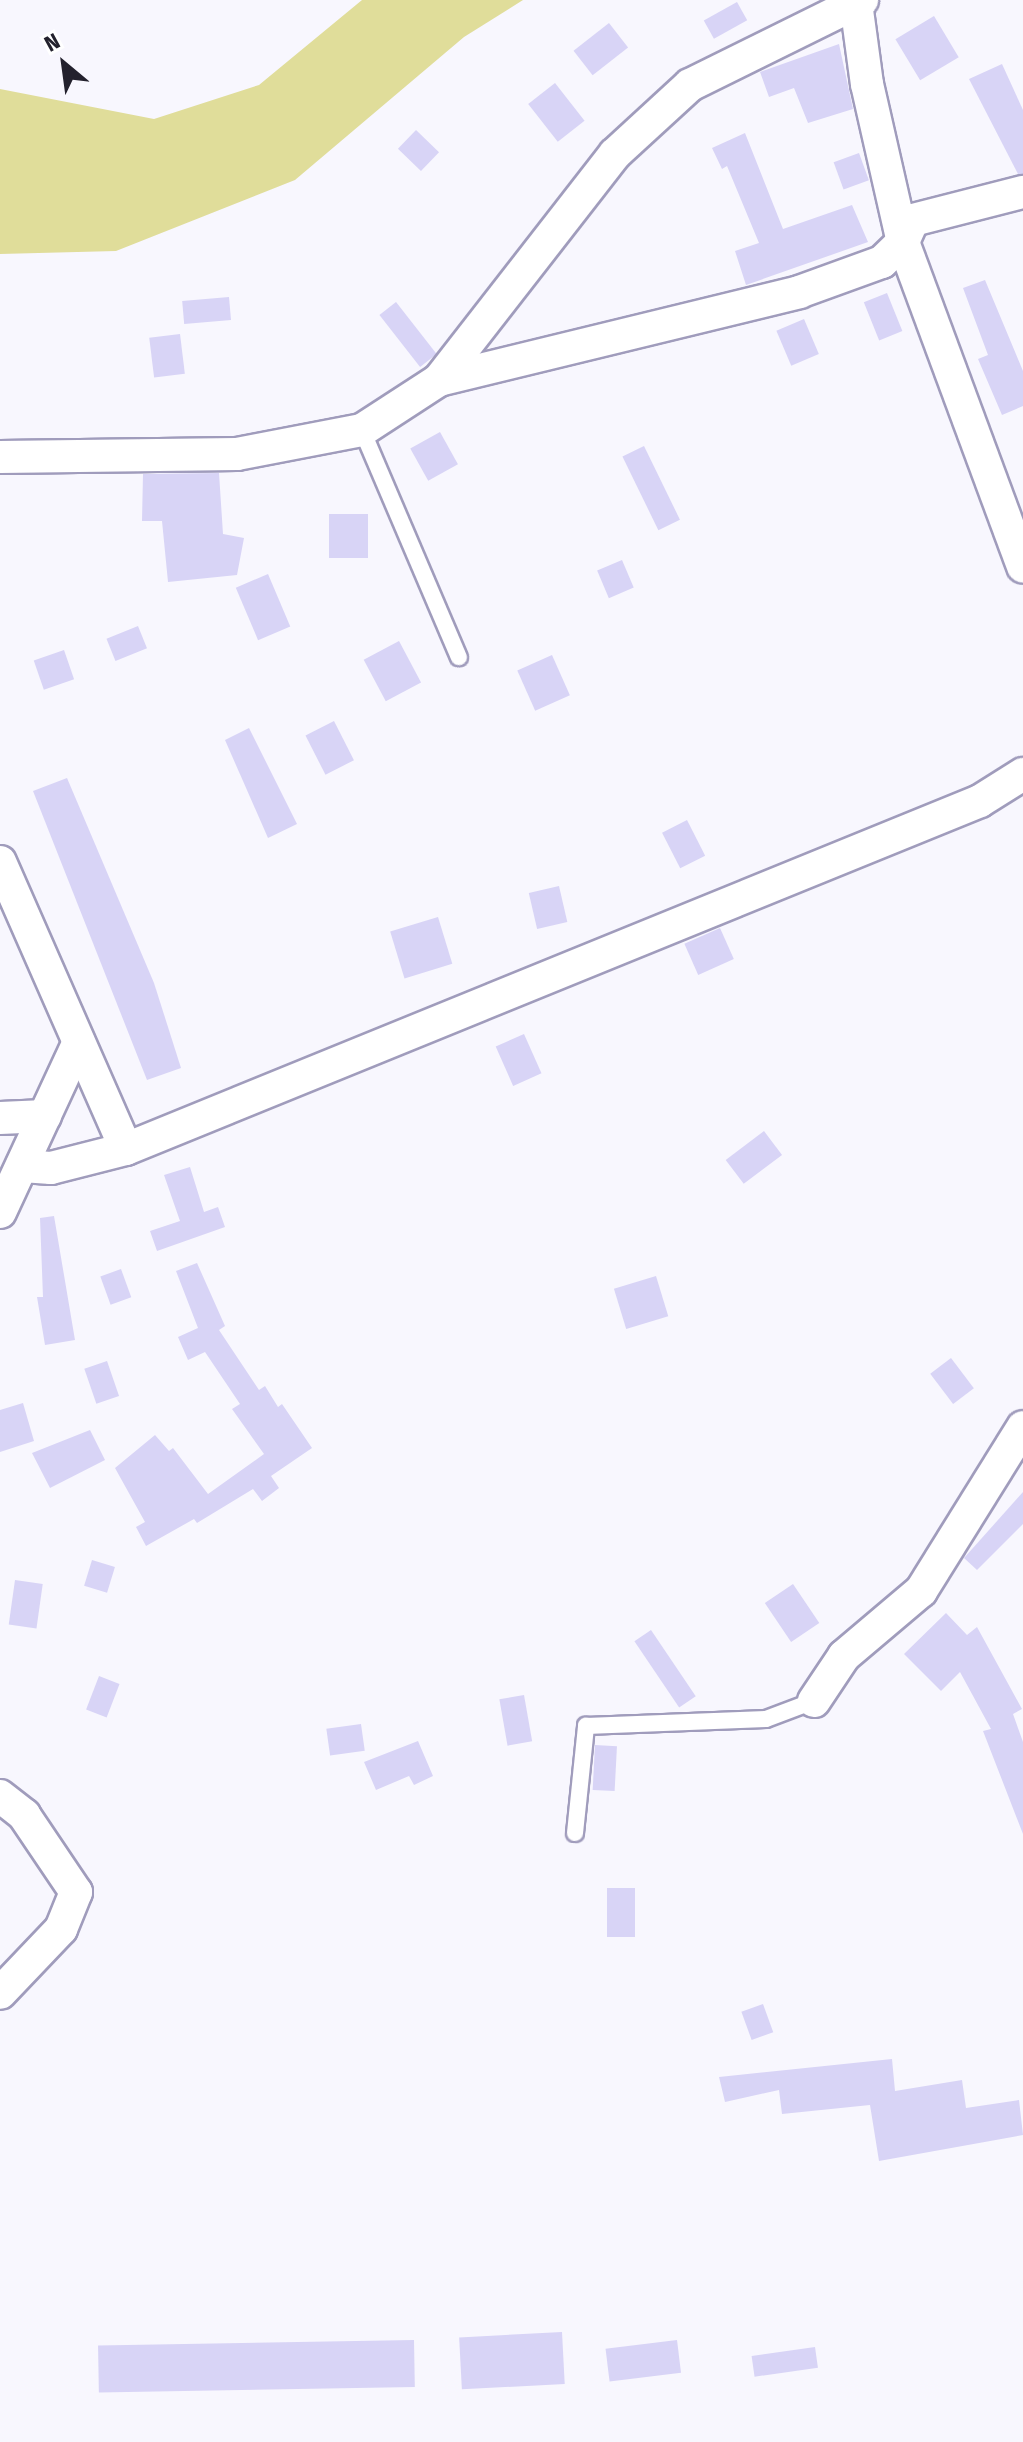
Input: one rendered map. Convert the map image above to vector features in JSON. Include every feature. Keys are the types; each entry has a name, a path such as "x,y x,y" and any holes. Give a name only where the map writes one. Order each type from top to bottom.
{"street":[{"path":"0,457 237,454 362,430 439,380 615,154 680,95 859,1 867,84 903,242 1023,566"},
{"path":"439,380 799,292 882,262 903,242 913,220 1023,192"},
{"path":"22,1166 51,1168 126,1149 980,801 1023,774"},
{"path":"0,862 126,1149"},
{"path":"0,1212 79,1042"},
{"path":"0,1118 45,1116"},
{"path":"814,1701 844,1656 921,1591 1023,1427"},
{"path":"0,1796 24,1815 76,1892 61,1929 0,1993"}],"lane":[{"path":"362,430 459,657"},
{"path":"575,1833 586,1726 766,1719 814,1701"}],"shaded area":[{"path":"362,0 523,0 464,37 295,180 116,251 0,254 0,89 154,119 259,85"}],"building":[{"path":"737,2 747,20 714,39 704,20"},
{"path":"934,16 959,57 920,80 895,39"},
{"path":"609,23 628,47 593,75 574,51"},
{"path":"839,44 853,109 808,123 794,88 769,97 760,72"},
{"path":"1002,64 1023,110 1023,174 1018,174 969,79"},
{"path":"555,83 585,121 558,142 528,104"},
{"path":"416,130 439,152 421,171 398,149"},
{"path":"745,133 783,229 852,205 868,242 746,285 735,251 759,243 727,166 722,169 712,148"},
{"path":"859,153 869,180 844,189 834,162"},
{"path":"985,280 1023,371 1023,406 1002,415 978,359 988,355 963,288"},
{"path":"887,293 902,331 879,340 864,302"},
{"path":"229,297 231,320 184,324 182,301"},
{"path":"396,302 437,354 420,367 379,315"},
{"path":"804,319 819,354 791,366 776,331"},
{"path":"180,334 185,374 154,377 149,338"},
{"path":"440,432 458,464 428,481 410,448"},
{"path":"644,446 680,520 658,530 622,457"},
{"path":"219,473 223,534 244,538 237,575 168,582 162,521 142,521 143,474"},
{"path":"329,514 368,514 368,558 329,558"},
{"path":"622,560 634,588 609,598 597,571"},
{"path":"268,574 290,626 258,640 236,588"},
{"path":"138,626 147,648 115,661 106,639"},
{"path":"399,641 421,682 386,701 364,660"},
{"path":"64,650 74,679 44,690 34,660"},
{"path":"552,655 570,695 535,711 517,670"},
{"path":"334,721 354,760 325,775 305,736"},
{"path":"249,728 297,824 268,838 225,740"},
{"path":"67,778 154,983 181,1068 147,1080 33,791"},
{"path":"687,820 705,856 680,868 662,833"},
{"path":"559,886 567,922 537,929 529,893"},
{"path":"438,917 452,964 405,978 390,932"},
{"path":"720,928 734,959 698,975 684,944"},
{"path":"524,1034 541,1073 513,1086 496,1047"},
{"path":"764,1131 782,1155 744,1184 726,1160"},
{"path":"190,1167 204,1212 218,1207 225,1227 157,1251 150,1231 180,1221 164,1175"},
{"path":"54,1216 75,1340 45,1345 37,1297 43,1297 40,1218"},
{"path":"197,1263 225,1326 219,1330 259,1390 265,1386 278,1407 282,1404 312,1448 271,1476 279,1488 262,1501 253,1489 197,1523 194,1519 146,1546 136,1527 145,1522 115,1468 155,1435 169,1451 173,1448 208,1494 264,1454 232,1409 240,1404 205,1352 188,1360 178,1337 198,1328 176,1271"},
{"path":"121,1269 131,1297 111,1305 100,1277"},
{"path":"656,1276 668,1316 626,1329 614,1289"},
{"path":"951,1358 974,1388 953,1404 930,1374"},
{"path":"107,1361 119,1396 96,1404 84,1369"},
{"path":"23,1403 34,1441 0,1452 0,1410"},
{"path":"90,1430 105,1460 50,1488 32,1453"},
{"path":"1023,1492 1023,1524 977,1570 964,1558"},
{"path":"92,1560 115,1567 107,1593 84,1586"},
{"path":"15,1580 43,1584 36,1628 9,1625"},
{"path":"793,1584 819,1623 791,1642 765,1603"},
{"path":"946,1613 967,1635 977,1627 1022,1709 1013,1714 1023,1742 1023,1834 983,1731 991,1729 960,1672 941,1691 904,1654"},
{"path":"651,1630 696,1696 679,1708 634,1641"},
{"path":"99,1676 120,1684 107,1717 86,1710"},
{"path":"524,1695 532,1741 508,1746 499,1699"},
{"path":"361,1724 365,1751 330,1756 326,1729"},
{"path":"418,1741 433,1776 414,1785 409,1776 376,1790 364,1762"},
{"path":"595,1745 617,1746 615,1791 593,1790"},
{"path":"607,1888 635,1888 635,1937 607,1937"},
{"path":"763,2004 773,2032 752,2040 741,2012"},
{"path":"892,2059 895,2091 962,2080 966,2108 1019,2100 1023,2135 879,2161 870,2105 782,2114 779,2090 725,2102 719,2077"},
{"path":"562,2332 565,2384 462,2389 459,2337"},
{"path":"414,2340 415,2387 99,2393 98,2346"},
{"path":"677,2340 681,2373 610,2382 606,2349"},
{"path":"815,2347 818,2368 755,2377 752,2356"}]}
